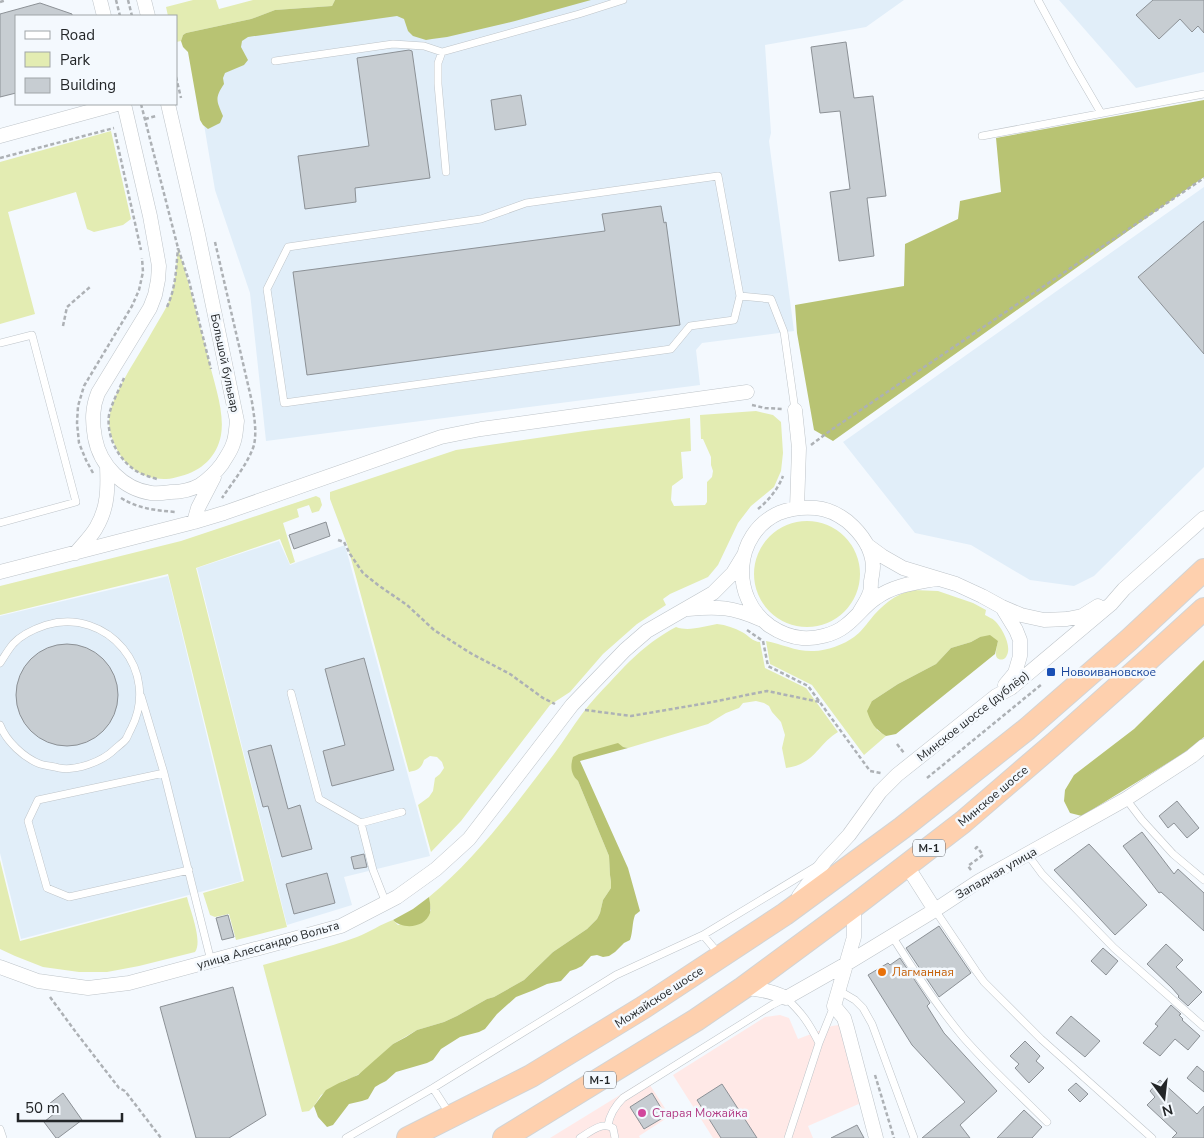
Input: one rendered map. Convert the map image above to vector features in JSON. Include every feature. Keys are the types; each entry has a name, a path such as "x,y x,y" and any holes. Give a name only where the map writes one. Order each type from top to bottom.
{"highway":[{"name":"М-1","path":"785,914 902,828 1027,729 1130,639 1204,570"},
{"name":"Минское шоссе","path":"504,1138 696,1020 743,988 907,866 963,822 1056,742 1204,609"},
{"name":"Можайское шоссе","path":"452,1116 531,1076 644,1007 785,914"},
{"name":"М-1","path":"408,1138 452,1116"}],"street":[{"path":"100,0 104,15"},
{"path":"144,0 148,15"},
{"path":"0,136 113,105"},
{"name":"Большой бульвар","path":"124,105 150,216 159,266 158,280 150,308 98,393 92,415 95,441 107,466 122,481 132,487 151,493 188,490 199,486 209,479 228,455 233,444 237,421 198,234 168,105"},
{"path":"0,572 224,513 442,437 481,429 748,398"},
{"path":"795,410 799,448 797,508"},
{"path":"76,553 96,529 105,508 108,489 107,466"},
{"path":"194,522 198,508 218,470"},
{"path":"762,620 751,606 744,590 742,573 744,556 751,538 763,524 779,514 797,508 819,508 840,516 857,530 867,545 873,565 870,593 859,613"},
{"name":"Минское шоссе (дублёр)","path":"785,914 826,861 849,835 880,792 897,775 996,696 1011,688 1111,604 1124,589 1204,518"},
{"path":"867,545 903,568 956,584 1002,607 1044,620 1068,619 1082,616 1124,589"},
{"name":"улица Алессандро Вольта","path":"0,966 38,981 88,988 129,983 341,926 397,897 436,869 469,838 572,705 625,650 647,631 713,593 733,573 744,556"},
{"path":"682,610 717,607 744,612 762,620 780,632 801,638 823,637 843,628 876,598 891,590 907,584 936,579"},
{"path":"996,696 1015,673 1020,656 1020,640 1002,607"},
{"name":"Западная улица","path":"786,998 846,964 979,881 1126,799 1192,756 1204,746"},
{"path":"907,866 935,910"},
{"path":"854,906 854,937 834,1006 844,1018 876,1138"},
{"path":"743,988 763,989 786,998"}],"lane":[{"path":"275,62 393,44 424,46 442,52 623,0"},
{"path":"1038,0 1101,114"},
{"path":"442,52 438,63 438,84 446,172"},
{"path":"982,136 1204,94"},
{"path":"718,176 740,296 734,320 690,326 671,349 284,403 267,288 288,247 481,219 526,203 718,176"},
{"path":"740,296 771,299 784,332 795,410"},
{"path":"0,343 32,335 76,502 0,522"},
{"path":"0,663 14,643 34,629 58,622 82,623 105,632 123,648 136,669 140,694 164,773 211,962"},
{"path":"291,693 320,799 361,823 373,870 386,903"},
{"path":"0,725 3,733 18,751 39,764 62,768 86,766 108,756 126,739 136,718 140,694"},
{"path":"164,773 38,800 28,821 47,888 69,897 189,870"},
{"path":"1126,799 1173,854 1204,880"},
{"path":"361,823 402,812"},
{"path":"1028,855 1042,874 1114,948 1204,1027"},
{"path":"346,1138 433,1088 616,975 703,935 826,861"},
{"path":"935,910 984,982 1041,1039 1152,1138"},
{"path":"703,935 721,957"},
{"path":"892,936 922,983 963,1037 1047,1122"},
{"path":"838,990 855,1000 863,1008 872,1024 914,1138"},
{"path":"608,1125 611,1114 622,1098 786,998 799,1010 809,1024 818,1043"},
{"path":"788,1138 818,1043 834,1006"},
{"path":"433,1088 452,1116"},
{"path":"580,1138 598,1127 608,1125 613,1128 615,1138"},
{"path":"0,1129 3,1138"}],"path":[{"path":"0,2 6,0"},
{"path":"116,0 120,15"},
{"path":"128,0 132,15"},
{"path":"178,85 182,100"},
{"path":"141,105 212,374"},
{"path":"145,119 156,116"},
{"path":"0,158 114,128 143,259 143,272 139,290 132,306 84,386 78,406 76,424 79,443 93,473 118,497 147,509 178,513 220,502 244,465 254,445 256,424 252,402 215,240"},
{"path":"810,446 830,430 1204,178"},
{"path":"162,314 172,294 175,282 178,248"},
{"path":"63,326 67,307 90,287"},
{"path":"125,378 110,413 109,428 112,438 120,456 128,465 138,472 163,479"},
{"path":"748,398 765,408 795,410"},
{"path":"338,540 344,542 363,572 407,605 434,630 472,654 510,674 543,698 557,705 572,705 583,710 631,716 767,691 820,702"},
{"path":"746,629 763,641 768,666 808,686 870,771 883,773"},
{"path":"927,778 1042,684"},
{"path":"897,744 905,755"},
{"path":"974,850 978,847 983,855 968,866 979,881"},
{"path":"56,994 48,993 119,1088 125,1091 161,1138"},
{"path":"874,1073 894,1138"}],"shaded area":[{"path":"577,0 904,0 866,27 765,45 771,133 769,141 794,331 702,343 696,350 700,385 266,441 250,293 215,190 190,41 409,8"},
{"path":"1059,0 1204,0 1204,72 1136,88"},
{"path":"1204,187 1204,467 1094,576 1074,586 1030,580 971,545 915,533 843,442"},
{"path":"279,541 290,565 345,545 430,856 344,877 352,905 287,925 197,568"},
{"path":"168,576 242,881 21,939 0,853 0,616"},
{"path":"780,1015 789,1018 798,1039 839,1025 861,1103 808,1126 813,1138 713,1138 673,1075 765,1017"},
{"path":"646,1079 670,1116 639,1136 640,1138 550,1138"}],"green space":[{"path":"193,0 216,0 219,9 253,0 335,0 332,6 275,10 251,19 186,33 181,41 178,42 178,15 168,15 166,7"},
{"path":"335,0 591,0 515,21 426,40 413,36 408,31 404,19 397,16 248,37 242,41 241,47 248,60 244,65 225,73 223,78 224,84 218,97 218,103 223,116 220,123 208,129 203,125 200,120 188,52 183,47 181,41 183,35 251,19 275,10 332,6"},
{"path":"1204,100 1204,177 833,441 814,430 797,333 795,305 904,286 905,244 958,219 960,201 1001,192 996,138"},
{"path":"111,131 131,219 123,225 94,232 87,229 76,192 8,212 35,314 0,324 0,162"},
{"path":"178,248 216,388 222,426 216,450 201,467 181,476 157,479 141,474 122,458 113,440 109,421 110,411 119,390 170,299 175,278"},
{"path":"756,411 773,415 781,422 783,453 781,471 774,487 751,506 738,523 718,565 708,577 663,599 666,605 637,624 603,654 570,692 550,705 461,821 431,852 418,805 429,797 433,791 435,778 444,768 442,762 437,757 430,756 424,760 419,769 409,772 347,544 330,499 330,492 456,450 690,418 691,451 681,452 683,478 672,486 671,500 674,506 705,505 707,502 707,482 712,477 713,471 711,457 703,439 701,439 700,415"},
{"path":"316,496 320,498 322,505 319,511 312,513 309,505 297,509 299,517 283,523 295,562 290,564 280,539 196,568 287,927 236,940 229,914 215,917 210,915 203,893 244,881 168,574 0,615 0,586 181,541"},
{"path":"807,521 827,525 845,536 856,554 860,574 856,594 845,612 827,623 807,627 787,623 769,612 758,594 754,574 758,554 769,536 787,525"},
{"path":"913,590 938,591 973,603 986,610 985,615 993,619 1001,628 1007,643 1008,653 1004,659 999,659 996,655 998,641 980,637 951,648 936,664 898,684 872,701 877,730 886,736 864,755 812,685 770,664 766,641 808,651 819,651 835,647 856,635 889,601 900,594"},
{"path":"717,624 736,629 755,641 760,642 765,668 806,688 838,732 803,763 786,768 782,748 785,735 781,722 769,706 756,701 743,703 739,708 726,713 708,724 628,748 623,747 579,754 574,776 578,781 609,856 611,888 603,900 597,919 587,929 553,952 524,980 457,1016 417,1030 393,1044 364,1071 321,1095 309,1111 302,1112 263,965 346,941 393,920 398,925 431,911 429,897 464,865 496,829 554,754 588,706 625,666 648,645 676,627 691,629"},
{"path":"990,635 998,641 995,654 896,734 886,736 874,725 867,711 872,701 898,684 936,664 951,648"},
{"path":"1204,660 1204,737 1184,753 1082,816 1070,813 1064,801 1065,790 1074,775 1134,729"},
{"path":"618,743 628,748 580,761 628,868 640,911 635,915 630,940 609,956 591,956 582,966 570,971 561,981 547,984 516,997 497,1014 485,1029 460,1037 441,1049 433,1060 427,1063 396,1072 386,1081 375,1087 368,1099 349,1104 333,1125 327,1127 318,1117 314,1106 326,1090 358,1075 393,1044 417,1030 457,1016 524,980 553,952 587,929 597,919 603,900 611,888 609,856 578,781 574,776 572,764 573,757 579,754"},
{"path":"0,860 20,941 187,897 197,933 198,941 195,952 107,972 79,972 43,967 0,949"},
{"path":"429,897 430,913 424,922 408,926 393,920 413,909"}],"building":[{"path":"1153,0 1204,0 1204,33 1198,26 1192,32 1180,19 1159,39 1136,15"},
{"path":"40,3 72,15 15,15 15,93 0,97 0,14"},
{"path":"846,42 854,98 873,96 886,196 867,198 874,256 839,261 830,192 850,189 840,111 820,113 811,47"},
{"path":"412,51 430,178 355,188 356,202 305,209 298,156 369,146 357,58"},
{"path":"521,95 526,125 495,130 491,100"},
{"path":"661,206 664,223 666,222 680,325 307,375 293,272 605,231 602,214"},
{"path":"1204,221 1204,354 1138,277"},
{"path":"326,522 330,536 294,549 289,535"},
{"path":"67,644 86,648 103,659 114,676 118,695 114,714 103,731 86,742 67,746 48,742 31,731 20,714 16,695 20,676 31,659 48,648"},
{"path":"364,658 394,770 332,786 323,751 345,745 325,669"},
{"path":"271,745 288,809 300,805 312,849 282,857 268,806 263,807 248,751"},
{"path":"1177,801 1199,828 1187,838 1174,823 1168,828 1159,816"},
{"path":"1142,832 1174,874 1178,869 1204,893 1204,931 1161,892 1159,893 1123,846"},
{"path":"1089,844 1147,905 1115,935 1054,870"},
{"path":"364,854 367,867 354,869 351,857"},
{"path":"327,873 335,903 294,914 286,884"},
{"path":"228,915 234,937 222,940 216,918"},
{"path":"939,926 971,973 939,997 906,948"},
{"path":"1166,944 1183,960 1176,967 1202,992 1188,1006 1147,964"},
{"path":"1103,948 1118,961 1106,975 1091,961"},
{"path":"900,958 930,1003 927,1006 944,1033 997,1091 960,1125 970,1138 922,1138 965,1102 912,1045 868,975"},
{"path":"233,987 266,1115 229,1138 196,1138 160,1007"},
{"path":"1171,1005 1181,1014 1179,1015 1182,1020 1200,1036 1188,1050 1175,1039 1160,1056 1143,1043 1158,1026 1155,1024"},
{"path":"1071,1016 1100,1041 1085,1057 1056,1033"},
{"path":"1025,1041 1040,1056 1036,1061 1044,1068 1029,1083 1015,1068 1019,1064 1010,1056"},
{"path":"1197,1066 1204,1072 1204,1092 1187,1078"},
{"path":"1160,1080 1197,1114 1204,1106 1204,1138 1172,1138 1177,1133 1147,1105 1155,1097 1150,1091"},
{"path":"1076,1083 1088,1094 1080,1102 1068,1090"},
{"path":"722,1084 757,1138 721,1138 697,1100"},
{"path":"63,1093 82,1120 56,1138 44,1122 55,1113 49,1104"},
{"path":"652,1093 666,1116 644,1129 630,1107"},
{"path":"1024,1110 1042,1127 1032,1138 997,1138"},
{"path":"857,1125 864,1138 831,1138"}],"place":[{"name":"Новоивановское","path":"1051,672"},
{"name":"Лагманная","path":"882,972"},
{"name":"Старая Можайка","path":"642,1113"}]}
